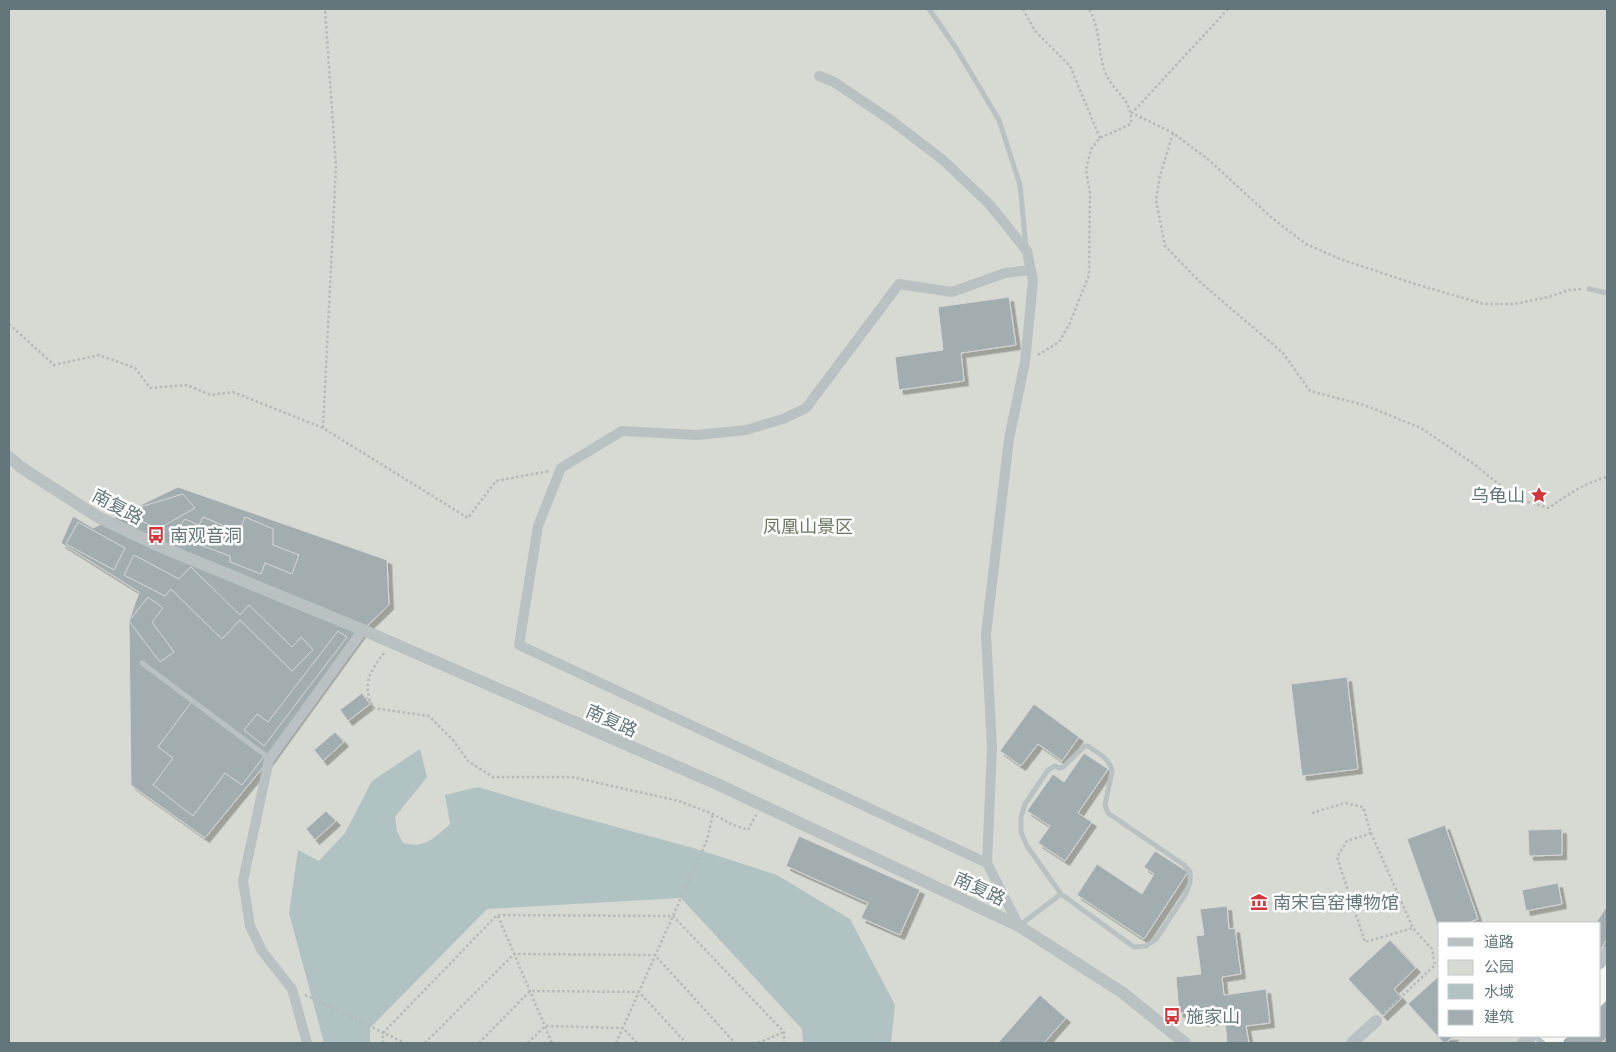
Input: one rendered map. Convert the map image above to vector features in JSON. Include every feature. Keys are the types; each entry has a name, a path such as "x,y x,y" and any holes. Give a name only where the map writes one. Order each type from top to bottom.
{"street":[{"path":"819,76 834,82 892,121 943,160 990,205 1027,251 1033,281 1025,362 1009,439 986,634 992,748 986,863 1019,926"},
{"path":"986,863 519,645 538,526 561,468 622,431 698,434 746,430 783,419 806,408 899,284 952,292 1005,273 1030,270"},
{"name":"南复路","path":"9,457 22,468 98,518 176,554 363,630 717,784 1019,926 1123,992 1185,1043"},
{"path":"307,1043 292,989 262,951 250,926 243,881 269,760 363,630"},
{"path":"1352,1043 1376,1020"}],"lane":[{"path":"929,9 956,48 999,120 1020,185 1027,251"},
{"path":"1589,289 1607,293"},
{"path":"142,663 265,755 269,760"},
{"path":"1088,746 1107,760 1111,766 1112,771 1104,805 1108,813 1184,865 1190,872 1190,882 1185,895 1156,939 1146,946 1134,947 1061,894 1027,846 1021,832 1021,817 1024,804 1048,770 1055,766 1063,767 1082,748 1088,746"},
{"path":"1019,926 1061,894"}],"path":[{"path":"323,428 336,167 325,9"},
{"path":"1023,9 1035,31 1070,66 1100,138"},
{"path":"1025,362 1059,342 1069,325 1089,275 1090,193 1086,170 1092,149 1100,138 1131,124 1132,113 1125,100 1112,86 1104,70 1099,38 1089,9"},
{"path":"1132,113 1228,9"},
{"path":"1132,113 1173,133 1210,161 1272,218 1306,244 1340,258 1415,284 1484,304 1514,304 1548,297 1569,290 1589,289"},
{"path":"1173,133 1160,176 1156,200 1165,246 1200,282 1283,353 1310,391 1364,405 1421,428 1474,464 1517,499 1549,508 1572,491 1607,477"},
{"path":"9,324 54,365 99,355 135,368 150,388 188,385 210,395 233,392 323,428 468,518 496,481 561,468"},
{"path":"391,642 370,672 367,694 373,708 429,716 453,740 468,761 494,777 572,777 679,801 748,830 761,805"},
{"path":"1312,813 1345,803 1363,807 1371,833 1413,928 1432,949 1435,965 1376,1020"},
{"path":"616,1043 707,840 713,814"},
{"path":"1371,833 1348,841 1337,857 1365,942 1413,928"},
{"path":"497,915 552,1043"},
{"path":"383,1043 383,1033 497,915 673,916 784,1032 784,1043"},
{"path":"425,1043 514,954 655,956 735,1043"},
{"path":"292,989 370,1028 405,1043"},
{"path":"479,1043 530,991 639,992 686,1043"},
{"path":"528,1043 545,1026 623,1028 637,1043"},
{"path":"758,1043 784,1032"}],"green space":[{"name":"凤凰山景区","path":"9,9 1607,9 1607,963 1601,969 1601,922 1438,922 1438,1037 1529,1037 1523,1043 9,1043"}],"water":[{"path":"420,749 427,777 395,817 397,831 403,843 418,845 434,838 450,824 445,795 478,787 693,848 777,875 850,919 895,1005 891,1043 803,1043 802,1029 681,898 487,909 370,1028 370,1043 324,1043 289,913 298,850 319,861 345,833 372,781"}],"building":[{"path":"1009,297 1016,345 961,353 964,381 899,390 895,357 943,350 938,307"},
{"path":"178,487 387,560 389,605 363,630 269,760 205,838 131,785 129,621 139,592 61,543 73,516 93,528"},
{"path":"183,494 195,508 158,529 123,512"},
{"path":"203,517 239,532 245,517 273,529 273,545 299,555 292,574 265,563 261,574 230,562 230,556 173,535 185,519 199,525"},
{"path":"78,522 125,548 114,570 66,544"},
{"path":"134,555 179,579 191,567 240,615 249,605 292,647 301,637 313,650 292,671 240,620 222,639 171,589 165,596 124,575"},
{"path":"148,597 163,608 152,622 174,652 160,662 129,621"},
{"path":"338,631 347,637 264,746 244,730 257,714 268,722"},
{"path":"1347,677 1358,769 1302,776 1291,684"},
{"path":"362,693 370,704 348,721 340,710"},
{"path":"193,700 265,755 242,785 225,773 193,816 153,785 173,758 158,747"},
{"path":"1034,704 1079,737 1062,761 1038,744 1021,766 1000,751"},
{"path":"335,732 344,742 323,761 314,750"},
{"path":"1084,753 1108,769 1078,813 1092,822 1065,861 1038,843 1050,826 1027,811 1053,774 1064,782"},
{"path":"326,811 336,821 315,840 306,829"},
{"path":"1445,825 1478,919 1470,922 1438,922 1438,926 1407,839"},
{"path":"1562,829 1562,855 1529,856 1528,830"},
{"path":"799,836 920,890 900,935 861,918 868,903 786,866"},
{"path":"1155,851 1188,872 1144,939 1077,895 1097,864 1142,894 1154,874 1144,867"},
{"path":"1558,883 1562,904 1526,911 1522,890"},
{"path":"1227,906 1229,929 1235,928 1241,974 1222,977 1224,995 1266,989 1270,1023 1246,1026 1249,1043 1227,1043 1225,1019 1203,1022 1202,1011 1179,1013 1176,977 1201,974 1196,936 1204,935 1200,909"},
{"path":"1607,906 1607,939 1601,949 1601,922 1597,922"},
{"path":"1390,940 1416,968 1394,989 1402,998 1383,1016 1348,979"},
{"path":"1438,977 1438,1036 1408,1004"},
{"path":"1040,995 1066,1018 1044,1043 998,1043"},
{"path":"1607,1000 1607,1038 1601,1043 1565,1043 1563,1041 1567,1037 1601,1037 1601,1006"},
{"path":"1438,1037 1453,1037 1446,1043"}],"place":[{"name":"乌龟山","path":"1539,495"},
{"name":"南观音洞","path":"156,535"},
{"name":"南宋官窑博物馆","path":"1259,902"},
{"name":"施家山","path":"1172,1016"}]}
